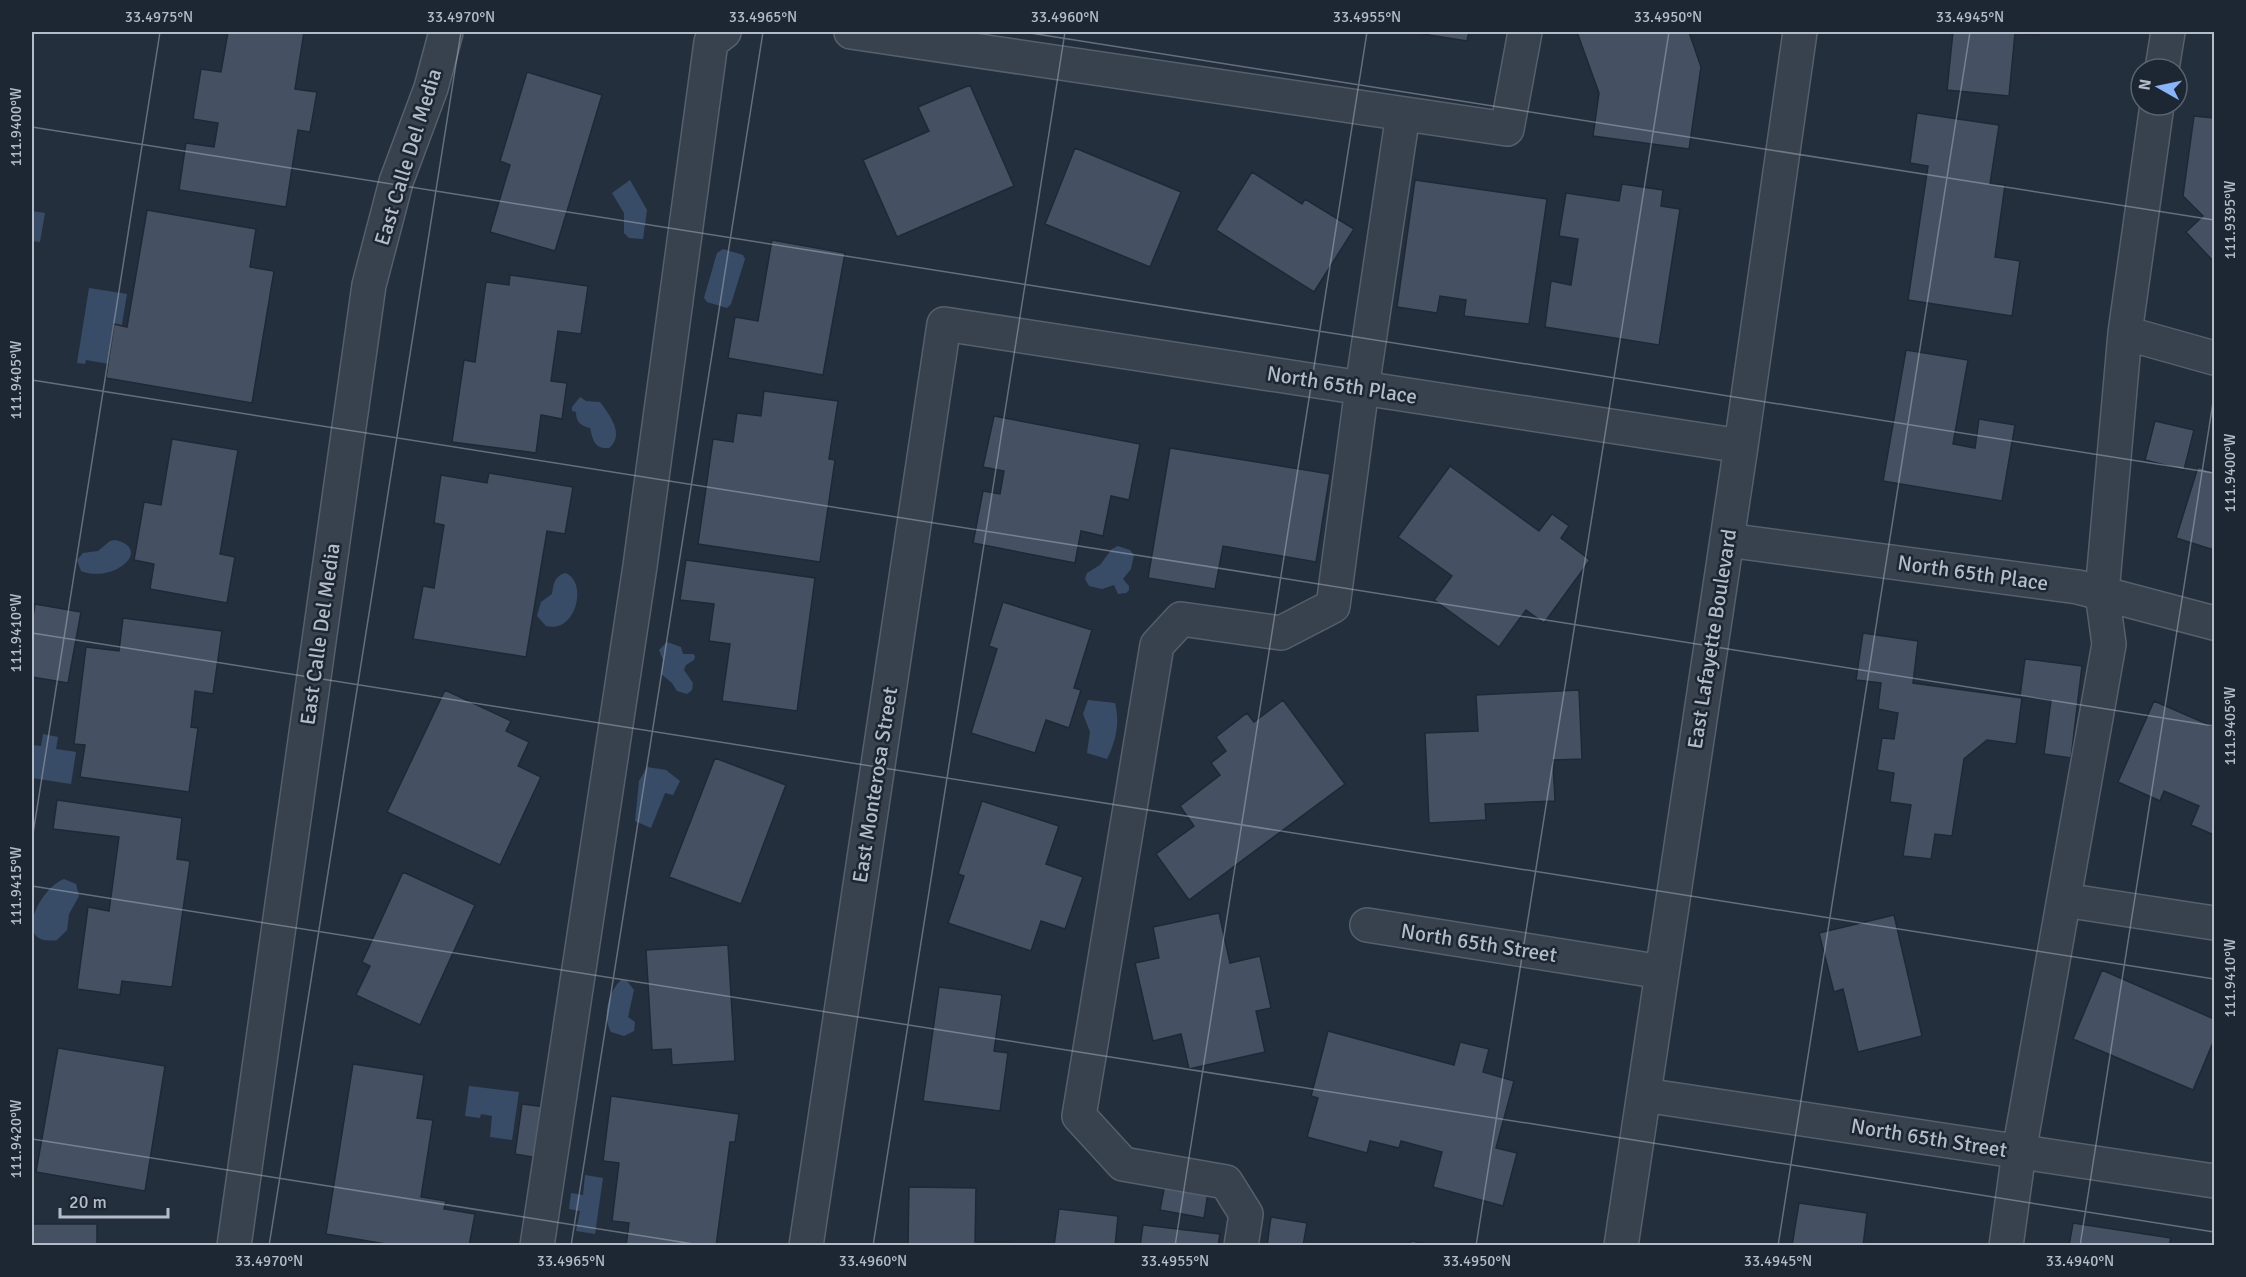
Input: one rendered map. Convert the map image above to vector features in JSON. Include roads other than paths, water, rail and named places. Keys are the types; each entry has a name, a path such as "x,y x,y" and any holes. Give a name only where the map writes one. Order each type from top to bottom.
{"street":[{"name":"East Calle Del Media","path":"234,1245 369,285 396,182 431,88 446,32"},
{"path":"537,1245 640,566 711,42 724,32"},
{"path":"851,32 1507,129 1525,32"},
{"name":"East Lafayette Boulevard","path":"1622,1245 1741,447 1800,32"},
{"path":"2164,57 2168,32"},
{"path":"1241,1245 1246,1214 1226,1182 1123,1164 1079,1116 1157,645 1181,619 1281,633 1333,606 1362,388 1403,114"},
{"path":"2006,1245 2019,1152 2109,644 2102,593 2125,333 2155,117"},
{"name":"North 65th Place","path":"944,324 1741,447"},
{"name":"East Monterosa Street","path":"806,1245 944,324"},
{"path":"2125,333 2214,358"},
{"name":"North 65th Place","path":"1727,540 2078,587 2214,623"},
{"path":"2064,900 2214,923"},
{"name":"North 65th Street","path":"1367,925 1662,972"},
{"name":"North 65th Street","path":"1644,1095 2214,1181"}],"water":[{"path":"630,180 647,210 643,239 629,238 624,233 624,213 612,193"},
{"path":"32,211 45,213 40,242 32,241"},
{"path":"723,249 743,255 745,259 731,304 727,308 707,302 704,298 717,253"},
{"path":"89,288 127,294 115,365 86,360 85,364 77,363"},
{"path":"580,397 586,401 600,402 611,419 616,437 609,448 597,445 590,428 580,423 576,412 572,411 572,407"},
{"path":"115,540 126,544 131,550 130,557 125,564 105,573 93,574 81,571 77,560 83,553 98,551 110,541"},
{"path":"1118,546 1130,550 1134,555 1131,569 1123,579 1129,586 1129,590 1118,594 1114,585 1102,589 1089,586 1085,579 1087,573 1100,565 1112,549"},
{"path":"565,573 576,585 576,605 572,615 565,622 557,626 546,626 537,616 541,602 552,594 557,579"},
{"path":"667,642 681,647 683,654 695,656 684,670 693,683 692,690 687,694 677,691 672,683 661,674 663,660 659,650"},
{"path":"1088,700 1115,703 1116,732 1107,759 1087,753 1090,732 1083,714"},
{"path":"43,734 58,737 56,749 76,752 71,784 32,778 32,745 41,746"},
{"path":"647,767 666,770 680,781 673,795 665,793 651,828 635,821 639,781"},
{"path":"64,879 76,884 79,896 69,914 67,930 57,940 43,940 35,935 32,926 34,915 46,893"},
{"path":"621,980 627,981 634,990 628,1017 635,1022 634,1031 624,1036 611,1032 607,1019 610,998"},
{"path":"469,1086 519,1092 512,1140 490,1137 492,1116 481,1114 480,1118 465,1116"},
{"path":"585,1175 603,1178 595,1234 576,1231 580,1211 569,1209 571,1193 583,1195"}]}
